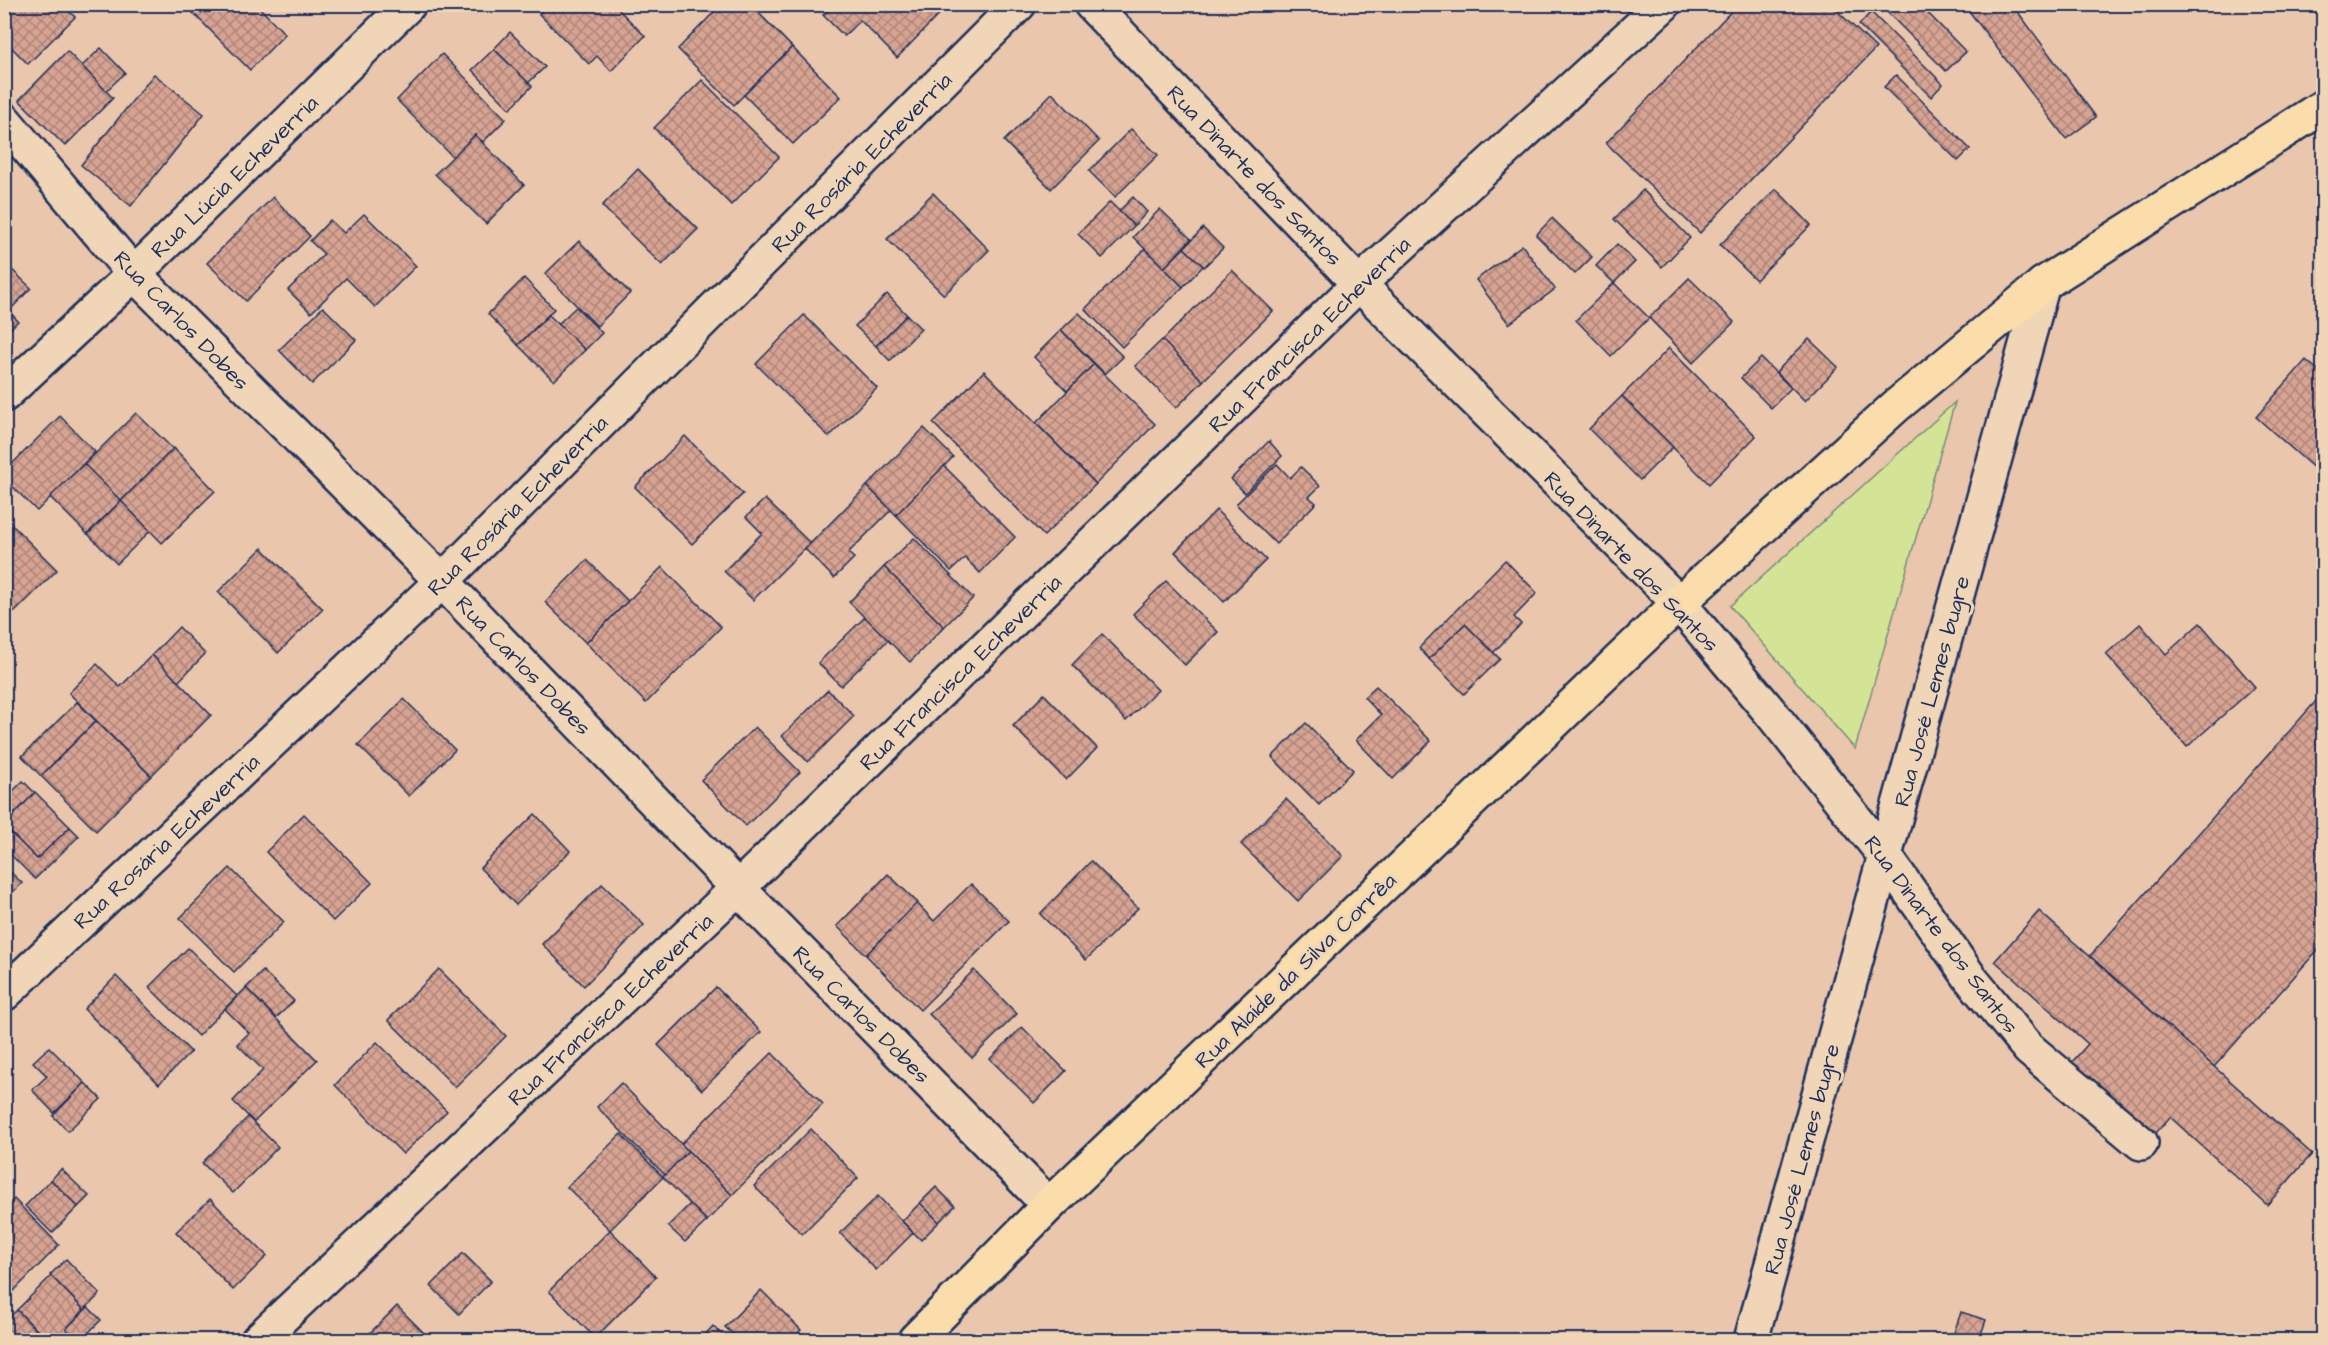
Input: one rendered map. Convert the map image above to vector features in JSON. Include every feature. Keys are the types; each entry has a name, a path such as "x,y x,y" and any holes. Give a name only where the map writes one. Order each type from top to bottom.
{"main road":[{"name":"Rua Alaíde da Silva Corrêa","path":"915,1341 1049,1205 1679,603 1896,406 2043,284 2324,106"}],"street":[{"name":"Rua Lúcia Echeverria","path":"4,395 134,274 409,4"},
{"name":"Rua Rosária Echeverria","path":"4,994 442,581 1019,4"},
{"name":"Rua Dinarte dos Santos","path":"1091,4 1359,284 1679,603 1772,713 1885,856 1971,979 2029,1049 2141,1143"},
{"name":"Rua Francisca Echeverria","path":"258,1341 738,888 1359,284 1664,4"},
{"name":"Rua Carlos Dobes","path":"4,120 134,274 442,581 738,888 1049,1205"},
{"name":"Rua José Lemes bugre","path":"1751,1341 2043,284"}],"green space":[{"path":"1955,402 1855,749 1730,606"}],"building":[{"path":"15,4 62,4 75,17 28,64 4,40 4,15"},
{"path":"184,4 256,4 285,34 250,70"},
{"path":"548,4 613,4 645,36 611,71 597,56 589,64 539,14"},
{"path":"722,4 750,4 792,47 734,105 678,49"},
{"path":"834,4 949,4 897,58 860,20 844,36 823,15"},
{"path":"1738,4 1830,4 1876,48 1700,233 1606,143"},
{"path":"1879,4 1919,4 1966,52 1946,71"},
{"path":"1969,4 2012,4 2096,117 2066,139 1966,7"},
{"path":"1871,12 1943,84 1931,97 1859,25"},
{"path":"510,32 545,67 528,83 494,49"},
{"path":"792,47 841,97 793,144 744,95"},
{"path":"101,48 125,73 106,91 82,66"},
{"path":"494,49 532,86 510,109 472,70"},
{"path":"67,51 113,98 65,146 19,100"},
{"path":"442,54 506,119 483,142 475,135 453,157 397,100"},
{"path":"154,74 204,114 131,206 81,165"},
{"path":"1896,75 1970,149 1958,161 1884,87"},
{"path":"702,80 779,157 731,205 654,128"},
{"path":"1052,93 1099,141 1051,189 1004,141"},
{"path":"1131,129 1158,155 1115,197 1089,171"},
{"path":"475,135 524,185 486,224 435,174"},
{"path":"638,169 698,229 662,265 602,206"},
{"path":"1776,189 1811,225 1756,280 1720,245"},
{"path":"1643,190 1690,238 1662,267 1614,219"},
{"path":"933,193 989,250 944,295 887,239"},
{"path":"273,197 310,236 246,301 207,263"},
{"path":"1133,197 1147,212 1134,226 1119,211"},
{"path":"1110,202 1134,226 1102,258 1078,234"},
{"path":"1160,209 1191,239 1164,268 1133,237"},
{"path":"364,214 416,266 375,307 346,278 311,313 288,290 324,254 310,241 330,220 344,233"},
{"path":"1552,218 1592,257 1575,274 1536,235"},
{"path":"1203,228 1223,248 1204,267 1184,248"},
{"path":"579,241 630,293 597,326 545,274"},
{"path":"1617,244 1635,262 1614,283 1596,266"},
{"path":"1522,245 1555,289 1509,324 1476,280"},
{"path":"1184,248 1203,266 1183,287 1164,268"},
{"path":"1145,249 1183,287 1122,347 1085,309"},
{"path":"4,262 31,288 9,311 4,306"},
{"path":"1232,270 1273,311 1203,381 1162,341"},
{"path":"524,278 554,309 518,345 488,314"},
{"path":"1689,278 1734,322 1693,363 1649,318"},
{"path":"1614,283 1649,318 1611,356 1576,320"},
{"path":"887,294 907,315 876,346 855,326"},
{"path":"4,306 18,321 4,335"},
{"path":"323,307 356,340 312,384 279,350"},
{"path":"576,307 602,333 585,350 558,324"},
{"path":"1079,313 1123,357 1105,374 1061,330"},
{"path":"549,315 585,350 554,381 518,345"},
{"path":"804,315 877,388 829,437 756,364"},
{"path":"907,315 921,329 890,361 876,346"},
{"path":"1061,330 1094,364 1067,391 1034,357"},
{"path":"1809,339 1838,367 1805,401 1776,372"},
{"path":"1162,340 1203,381 1176,408 1135,366"},
{"path":"1669,348 1756,436 1709,484 1622,396"},
{"path":"1761,358 1791,388 1771,408 1741,378"},
{"path":"2306,360 2324,375 2324,477 2256,417"},
{"path":"1094,364 1155,424 1096,484 1036,423"},
{"path":"984,371 1096,484 1044,536 933,423"},
{"path":"1622,396 1673,447 1640,480 1589,429"},
{"path":"136,413 173,449 121,501 84,465"},
{"path":"60,416 95,452 37,511 4,478 4,472"},
{"path":"924,428 953,457 896,515 867,486"},
{"path":"685,436 743,494 692,544 635,487"},
{"path":"1269,441 1282,456 1245,493 1231,479"},
{"path":"174,448 215,491 162,543 121,501"},
{"path":"84,464 121,501 87,534 50,497"},
{"path":"1277,464 1290,478 1301,467 1320,486 1309,497 1316,503 1276,544 1236,504"},
{"path":"944,466 1015,537 980,573 965,558 951,571 896,515"},
{"path":"867,486 891,510 848,553 854,558 834,578 805,549"},
{"path":"765,499 810,543 753,600 724,571 762,533 746,517"},
{"path":"121,501 150,531 117,564 88,534"},
{"path":"1216,510 1266,560 1224,602 1175,552"},
{"path":"8,521 57,570 15,612 4,602 4,524"},
{"path":"914,538 973,598 944,627 884,567"},
{"path":"262,548 323,609 278,653 218,592"},
{"path":"587,560 628,601 586,643 545,602"},
{"path":"1505,560 1537,593 1514,617 1521,624 1493,653 1465,624 1429,659 1419,648"},
{"path":"662,567 721,627 646,703 586,643"},
{"path":"884,567 944,627 910,662 849,602"},
{"path":"1166,581 1218,632 1185,665 1133,614"},
{"path":"865,617 888,640 841,686 818,663"},
{"path":"2200,623 2255,687 2187,747 2106,654 2140,624 2166,654"},
{"path":"1465,624 1500,659 1464,694 1429,659"},
{"path":"179,627 205,654 178,682 152,655"},
{"path":"1102,634 1158,690 1126,721 1072,665"},
{"path":"152,655 211,715 151,776 69,693 97,664 120,687"},
{"path":"1376,686 1431,741 1393,779 1356,740 1381,715 1364,697"},
{"path":"828,690 854,716 808,762 782,736"},
{"path":"2324,692 2324,943 2214,1067 2090,956"},
{"path":"1044,694 1097,748 1066,780 1013,726"},
{"path":"404,699 455,750 409,796 358,745"},
{"path":"77,702 96,721 41,776 22,756"},
{"path":"96,721 151,776 96,831 41,776"},
{"path":"1306,723 1353,770 1319,805 1272,757"},
{"path":"755,727 800,772 746,826 701,780"},
{"path":"23,781 35,793 4,824 4,800"},
{"path":"35,792 70,827 37,859 4,826"},
{"path":"1286,799 1343,856 1298,901 1241,844"},
{"path":"304,814 372,883 333,921 266,852"},
{"path":"535,814 570,851 516,905 480,868"},
{"path":"4,826 37,859 70,827 79,836 35,879 4,848"},
{"path":"1091,861 1138,908 1086,960 1040,914"},
{"path":"4,866 22,883 4,901"},
{"path":"230,868 284,922 234,972 180,918"},
{"path":"888,874 918,903 866,955 837,926"},
{"path":"602,884 644,925 584,986 542,944"},
{"path":"971,884 1009,921 920,1010 866,955 917,903 934,921"},
{"path":"2039,911 2312,1154 2267,1205 2170,1117 2147,1143 2065,1070 2088,1044 1995,961"},
{"path":"188,948 237,996 198,1036 149,987"},
{"path":"439,969 506,1036 455,1087 388,1020"},
{"path":"974,970 1017,1014 972,1058 929,1014"},
{"path":"263,971 294,1001 276,1018 246,988"},
{"path":"116,976 191,1052 159,1084 84,1009"},
{"path":"716,987 761,1032 702,1090 658,1045"},
{"path":"246,988 317,1060 254,1122 233,1101 263,1070 237,1044 249,1033 225,1009"},
{"path":"1022,1027 1066,1071 1034,1103 990,1059"},
{"path":"377,1042 447,1111 403,1154 335,1085"},
{"path":"49,1047 85,1083 54,1113 32,1090 47,1076 33,1062"},
{"path":"772,1053 823,1104 732,1195 681,1144"},
{"path":"85,1083 101,1099 68,1131 53,1116"},
{"path":"621,1083 688,1151 665,1175 597,1107"},
{"path":"248,1117 278,1147 233,1193 202,1163"},
{"path":"811,1129 858,1178 802,1234 754,1186"},
{"path":"621,1134 663,1177 610,1230 567,1187"},
{"path":"688,1151 732,1195 707,1221 663,1177"},
{"path":"61,1169 89,1196 78,1207 51,1180"},
{"path":"51,1180 78,1207 52,1233 25,1206"},
{"path":"936,1187 955,1206 939,1222 920,1203"},
{"path":"878,1196 913,1233 876,1270 840,1233"},
{"path":"14,1199 59,1245 4,1301 4,1209"},
{"path":"210,1199 267,1256 233,1290 176,1232"},
{"path":"920,1203 939,1222 921,1240 902,1221"},
{"path":"690,1204 707,1221 685,1242 668,1226"},
{"path":"610,1230 656,1277 595,1338 549,1291"},
{"path":"463,1253 491,1281 459,1314 431,1286"},
{"path":"66,1259 100,1294 84,1310 50,1275"},
{"path":"51,1276 84,1310 66,1329 78,1340 47,1340 17,1310"},
{"path":"761,1290 801,1330 790,1340 739,1340 725,1327"},
{"path":"397,1306 431,1340 363,1340"},
{"path":"88,1307 101,1320 81,1340 78,1340 66,1329"},
{"path":"17,1310 39,1333 31,1340 4,1340 4,1322"},
{"path":"1961,1312 1986,1320 1979,1340 1952,1339"},
{"path":"713,1326 728,1340 700,1340"},
{"path":"39,1333 47,1340 31,1340"}]}
